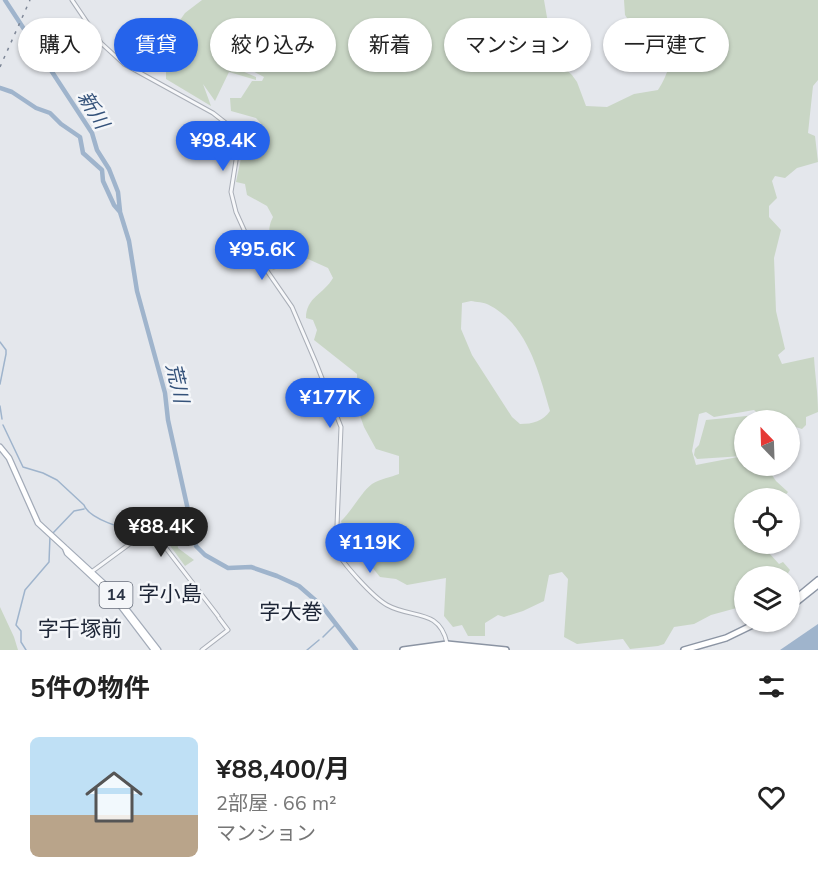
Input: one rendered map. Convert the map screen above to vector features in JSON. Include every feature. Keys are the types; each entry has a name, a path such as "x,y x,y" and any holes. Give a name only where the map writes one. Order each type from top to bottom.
{"highway":[{"path":"800,600 816,588 818,580"},
{"path":"800,597 816,588"},
{"path":"684,650 726,638 738,632"},
{"path":"699,650 746,632"},
{"path":"403,650 448,646 506,650"},
{"path":"420,650 448,646 479,650"}],"main road":[{"name":"14","path":"0,447 9,458 34,517 65,548 70,550 113,596 154,650"},
{"name":"14","path":"91,572 118,597 158,650"}],"street":[{"path":"72,0 101,44 124,64 213,113 231,129 238,147 231,192 236,212 254,252 292,307 339,421 341,439 336,544 340,557 387,605 434,620 442,629 448,646"},
{"path":"91,572 139,537 155,534 228,630 202,650"}],"green space":[{"path":"202,0 544,0 547,18 444,18 444,72 569,72 577,82 586,106 607,107 634,94 658,90 667,72 729,72 729,18 627,18 624,0 818,0 818,80 813,86 808,133 815,136 818,162 797,168 785,178 775,176 772,181 777,198 769,206 769,217 781,230 774,258 776,311 785,349 778,355 782,364 814,357 818,412 806,417 806,425 802,429 800,428 800,410 734,410 734,414 714,417 706,412 699,414 692,451 696,465 734,458 734,476 773,476 784,488 734,488 734,554 770,554 779,564 783,562 786,566 734,566 734,609 711,615 694,624 674,627 664,644 630,649 623,639 577,644 564,637 568,579 562,572 549,575 544,601 504,617 498,615 485,623 485,636 468,636 462,625 453,627 444,616 446,578 407,585 396,579 380,577 354,550 356,534 345,535 341,521 372,484 399,474 399,456 376,449 364,427 358,410 357,374 314,340 317,330 313,320 306,318 307,311 312,300 333,278 328,268 308,259 273,270 266,253 273,217 267,206 247,195 245,184 236,182 244,144 263,126 256,118 231,111 230,98 241,98 252,81 262,81 264,77 254,72 336,72 336,18 210,18 210,72 229,72 215,101 203,84 211,106 166,79 166,72 198,72 198,18 182,18","holes":["471,301 487,304 513,325 523,337 530,351 550,411 541,420 520,424 512,417 472,355 461,329 462,303"]},
{"path":"229,72 244,72 256,77 256,80"},
{"path":"734,417 734,457 697,459 694,455 695,449 699,445 706,420"},
{"path":"176,528 178,548 194,560 185,566 160,532"},
{"path":"0,607 14,637 18,650 0,650"}],"water":[{"path":"818,624 818,650 780,650"}],"waterway":[{"name":"新川","path":"5,0 92,133 97,150 109,169 118,192 120,211"},
{"name":"荒川","path":"0,88 50,113 80,137 83,153 102,170 103,181 114,205 120,212 129,241 137,291 165,393 168,420 196,546 205,555 228,568 251,567 299,586 322,606 356,650"},
{"path":"0,342 6,350 0,384"},
{"path":"0,406 2,419"},
{"path":"3,425 23,467 57,480 93,515 108,523 133,530 159,529"},
{"path":"53,533 74,511 84,509"},
{"path":"180,526 193,523"},
{"path":"26,650 21,642 21,631 16,625 25,590 49,562 50,536"},
{"path":"323,637 335,625"},
{"path":"307,650 319,640"}],"railway":[{"path":"0,67 30,0"}],"district":[{"name":"字小島","path":"170,594"},
{"name":"字大巻","path":"291,612"},
{"name":"字千塚前","path":"80,629"}]}
